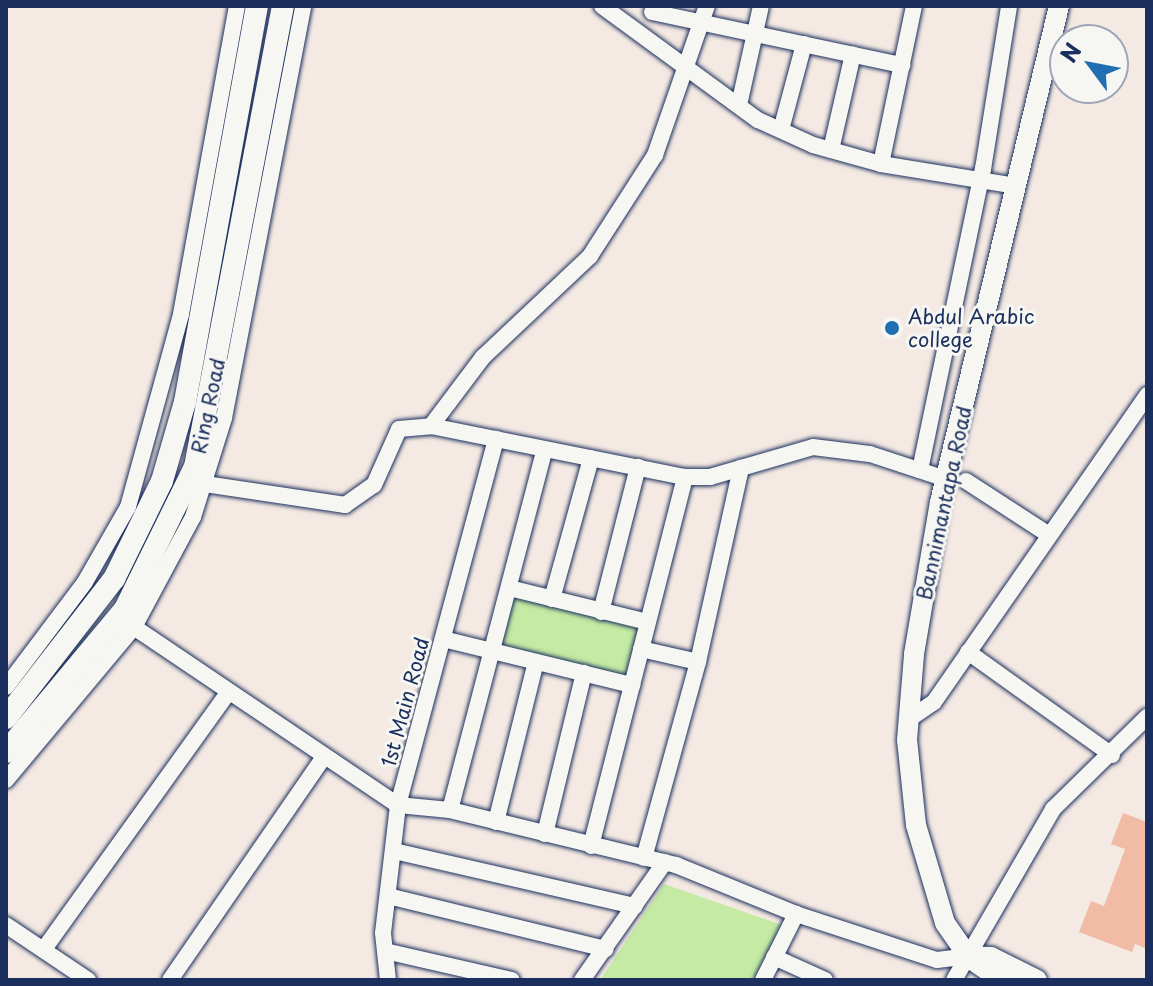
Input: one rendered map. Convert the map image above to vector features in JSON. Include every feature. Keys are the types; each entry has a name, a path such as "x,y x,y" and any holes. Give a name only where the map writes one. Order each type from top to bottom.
{"highway":[{"name":"Ring Road","path":"9,701 114,579 141,529 177,440 257,6"},
{"name":"Ring Road","path":"6,752 127,622 195,467 283,6"},
{"name":"Bannimantapa Road","path":"968,956 1003,980"}],"main road":[{"name":"Bannimantapa Road","path":"968,956 941,913 916,825 909,719 914,654 956,480 1017,186 1059,6"},
{"path":"968,956 991,957 1037,980"}],"street":[{"path":"9,701 85,582 128,507 181,314 237,6"},
{"path":"6,780 167,572 205,484 227,404 303,6"},
{"path":"603,6 739,105 781,130 831,150 881,164 1017,186"},
{"path":"739,105 761,6"},
{"path":"881,164 914,6"},
{"path":"920,470 979,182 1009,6"},
{"path":"641,31 653,9 705,14 756,34 902,65"},
{"path":"431,426 483,357 590,256 655,155 705,14"},
{"path":"781,130 804,44"},
{"path":"831,150 853,54"},
{"path":"909,719 934,702 1147,395"},
{"path":"205,484 345,505 374,485 399,429 431,426 685,477 741,468 813,447 870,454 956,480 1049,535"},
{"name":"1st Main Road","path":"388,980 385,951 388,896 398,805 496,439"},
{"path":"450,810 545,449"},
{"path":"552,599 591,458"},
{"path":"601,612 638,467"},
{"path":"644,858 698,662 741,468"},
{"path":"591,846 685,477"},
{"path":"509,588 647,622"},
{"path":"127,622 323,758 398,805 450,810 665,862 796,914 937,960 968,956"},
{"path":"443,639 632,685"},
{"path":"641,649 698,662"},
{"path":"968,652 1112,755"},
{"path":"496,822 536,662"},
{"path":"545,834 584,673"},
{"path":"44,949 228,693"},
{"path":"954,980 1053,809 1112,755 1147,717"},
{"path":"170,980 323,758"},
{"path":"394,851 635,906"},
{"path":"582,980 665,862"},
{"path":"388,896 606,949"},
{"path":"763,980 796,914"},
{"path":"6,925 88,980"},
{"path":"385,951 512,980"},
{"path":"774,957 825,980"}],"green space":[{"path":"512,594 643,624 630,677 500,647"},
{"path":"664,884 782,925 753,980 600,980"}],"building":[{"path":"1123,813 1147,822 1147,949 1135,944 1132,952 1079,932 1091,901 1104,906 1125,849 1111,844"}],"place":[{"name":"Abdul Arabic college","path":"892,328"}]}
